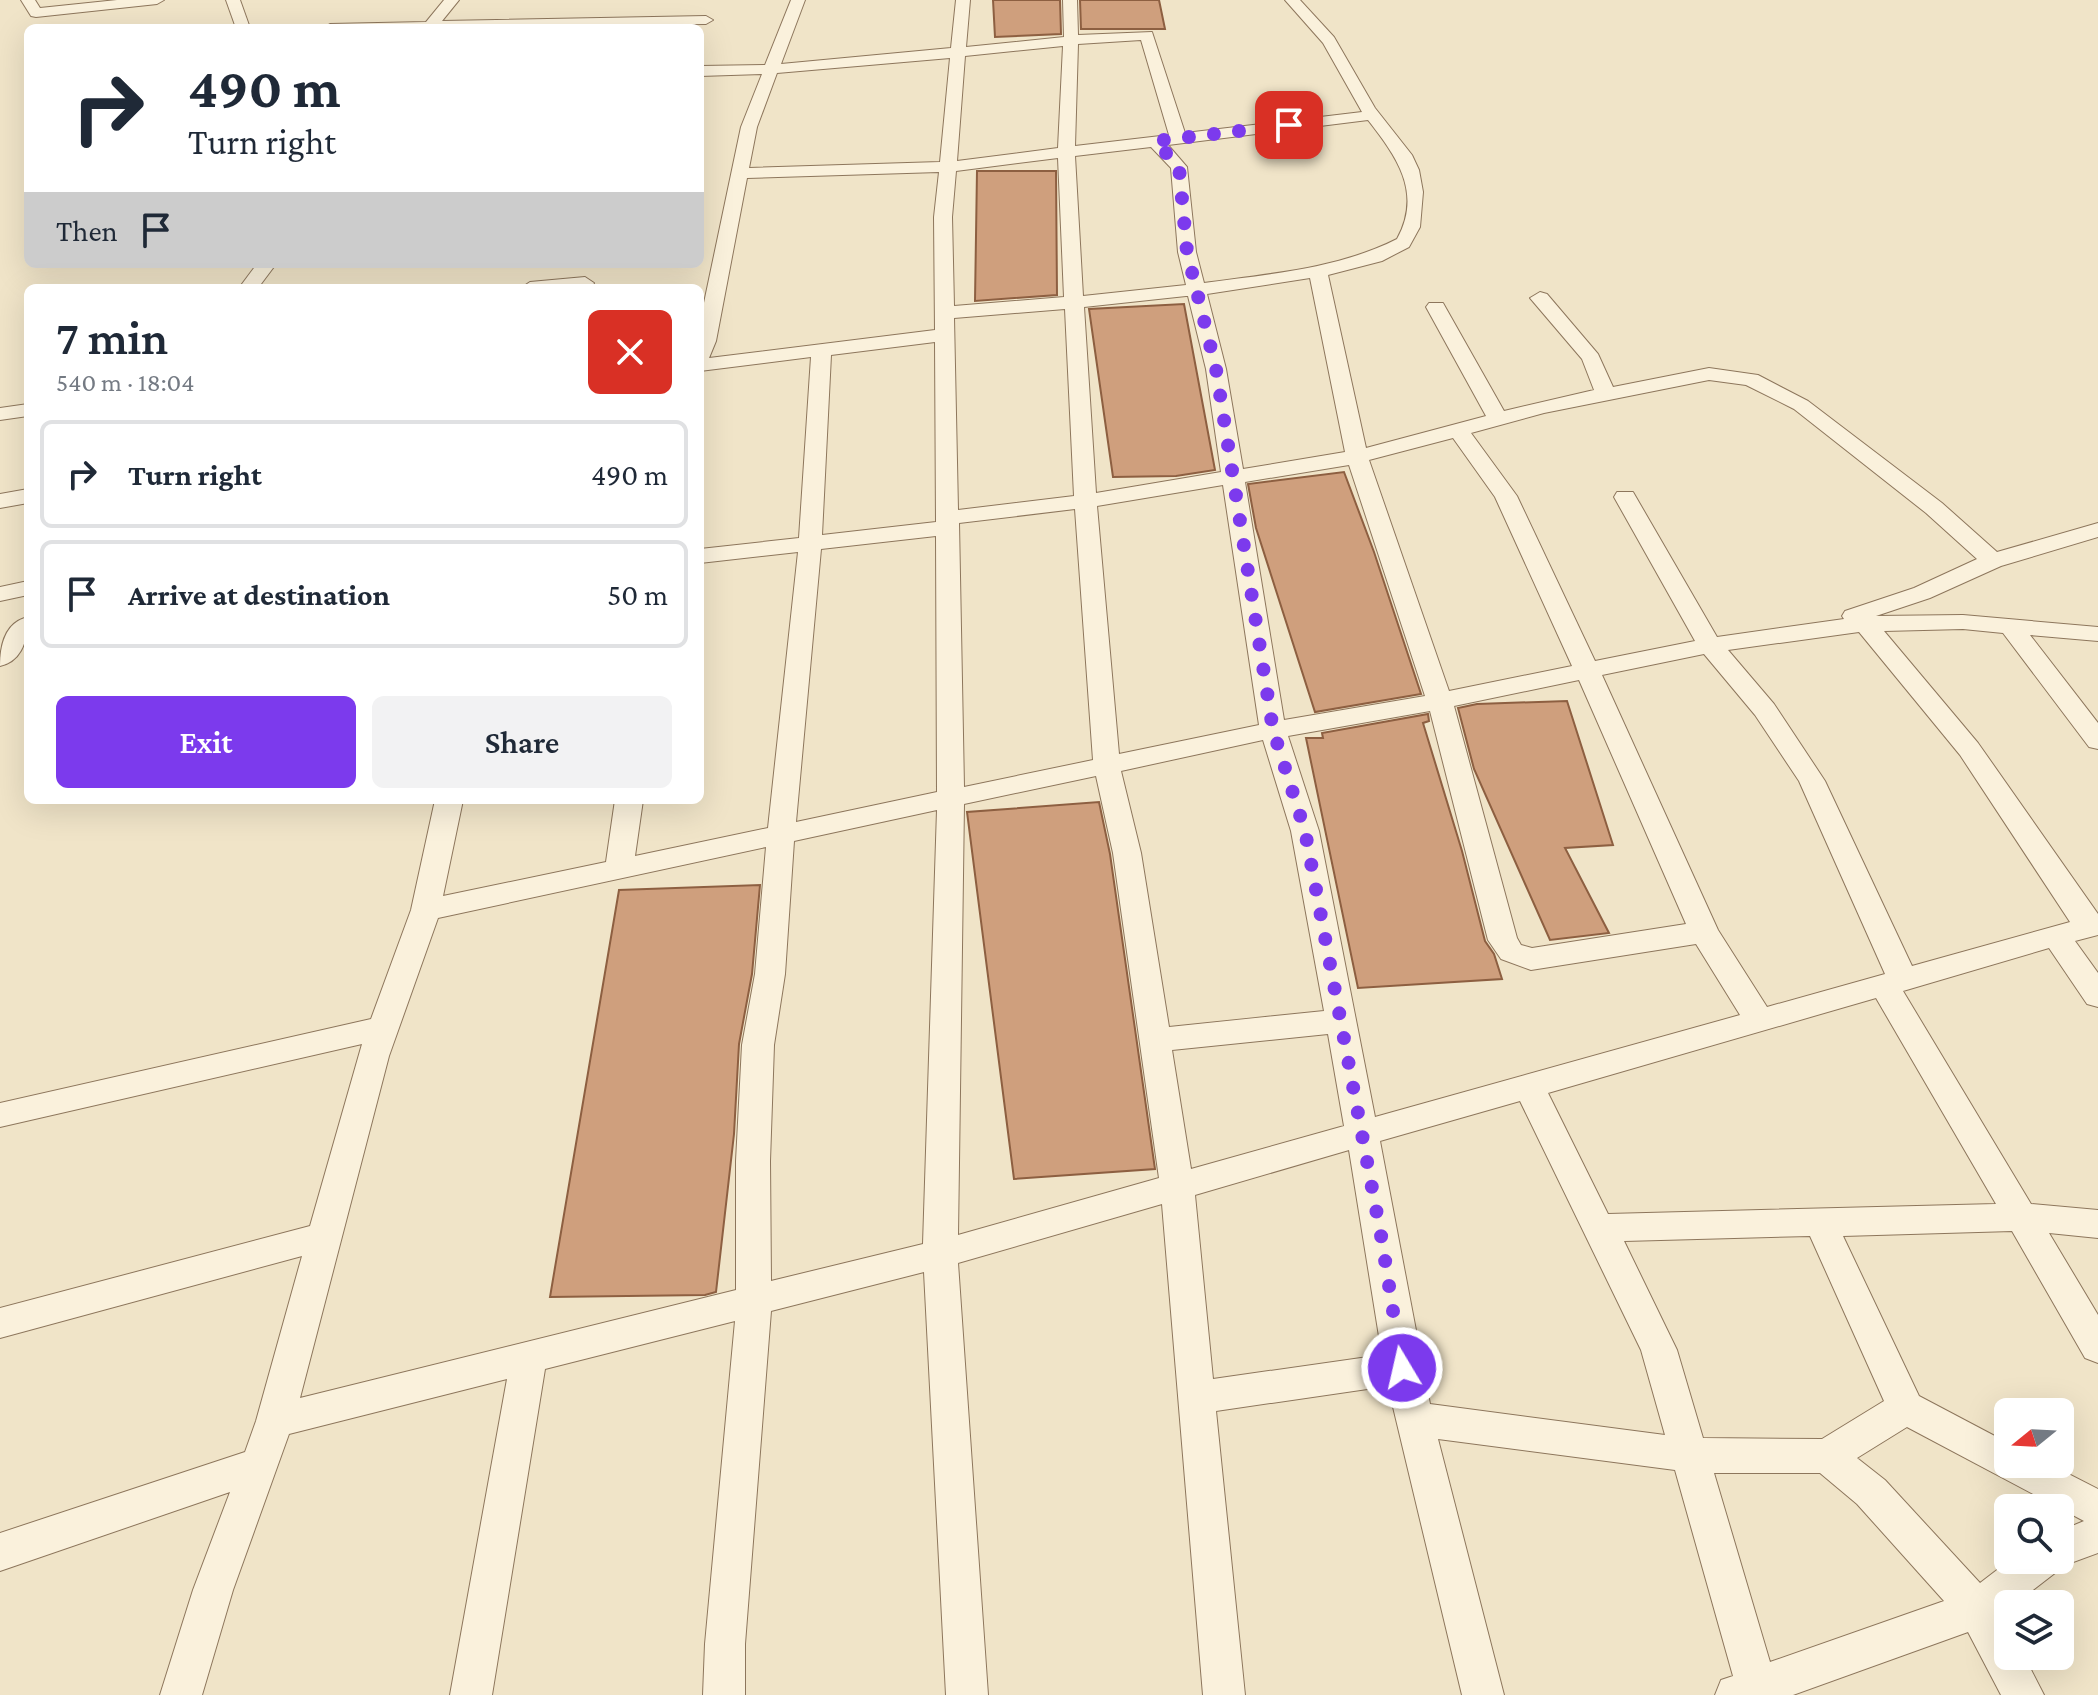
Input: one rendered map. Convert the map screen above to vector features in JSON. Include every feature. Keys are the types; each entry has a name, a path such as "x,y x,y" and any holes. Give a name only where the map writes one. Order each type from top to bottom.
{"street":[{"path":"28,0 36,13 157,0"},
{"path":"233,0 242,24"},
{"path":"432,24 452,0"},
{"path":"704,346 742,173 749,127 798,0"},
{"path":"963,0 943,217 951,797 940,1254 967,1695"},
{"path":"1070,0 1071,38 1065,123 1085,501 1107,766 1127,853 1177,1185 1224,1695"},
{"path":"704,365 821,350 945,324 1075,304 1318,271 1384,253 1403,243 1415,216 1409,164 1373,115 1329,41 1292,0"},
{"path":"568,24 706,22"},
{"path":"704,71 771,72 1071,38 1147,35 1178,138"},
{"path":"742,173 947,167 1373,115"},
{"path":"1155,141 1179,167 1187,252 1216,369 1273,730 1305,831 1382,1241 1402,1368 1483,1695"},
{"path":"251,284 264,268"},
{"path":"1318,271 1357,457 1440,701 1503,940 1511,952 1531,959 1704,932"},
{"path":"552,284 586,278"},
{"path":"1540,298 1591,358 1600,373 1606,394"},
{"path":"1436,307 1498,419"},
{"path":"724,1695 725,1644 754,1301 753,1161 758,1045 770,974 810,543 821,350"},
{"path":"704,556 947,523 1357,457 1498,419 1709,374 1751,379 1801,405 1934,508 1993,561"},
{"path":"0,414 24,411"},
{"path":"1458,430 1506,496 1704,932 1759,1020"},
{"path":"0,501 24,497"},
{"path":"1625,497 1710,645 1765,710 1812,781 1894,982 2098,1347"},
{"path":"1804,632 1922,593 1993,561 2098,530"},
{"path":"0,594 24,589"},
{"path":"426,910 1273,730 1440,701 1710,645 1865,624 1963,622 2098,634"},
{"path":"275,1421 940,1254 2094,926 1969,749 1865,624"},
{"path":"2011,627 2098,741"},
{"path":"0,659 24,629"},
{"path":"181,1695 213,1590 275,1421 383,1028 426,910 448,804"},
{"path":"619,869 628,804"},
{"path":"2056,936 2098,996"},
{"path":"1155,1040 1340,1021"},
{"path":"0,1115 383,1028"},
{"path":"1529,1086 1659,1350 1750,1693 1977,1609 2023,1574"},
{"path":"1600,1228 2023,1217 2098,1224"},
{"path":"1820,1222 1906,1408 1994,1455"},
{"path":"0,1323 324,1236"},
{"path":"471,1695 529,1357"},
{"path":"1197,1398 1402,1368"},
{"path":"1415,1419 1689,1456 1770,1459 1827,1456 1906,1408"},
{"path":"1827,1456 1871,1492 1977,1609 2023,1695"},
{"path":"0,1552 258,1465"},
{"path":"2039,1478 2098,1509"},
{"path":"2074,1544 2098,1534"}],"building":[{"path":"993,0 1060,0 1061,34 995,37"},
{"path":"1080,0 1159,0 1165,29 1081,29"},
{"path":"977,171 1056,171 1057,295 975,301"},
{"path":"1184,304 1215,470 1176,476 1113,477 1089,309"},
{"path":"1344,472 1421,694 1315,712 1256,528 1248,484"},
{"path":"1567,701 1613,845 1565,848 1609,933 1550,940 1474,769 1458,708 1477,704"},
{"path":"1428,714 1429,721 1423,723 1462,851 1485,941 1494,954 1502,979 1358,988 1306,738 1323,738 1322,733"},
{"path":"1099,802 1110,854 1155,1169 1014,1179 967,812"},
{"path":"760,885 752,974 739,1044 734,1134 716,1292 705,1295 550,1297 619,890"}],"route":[{"path":"1289,125 1155,141 1179,167 1187,252 1216,369 1273,730 1305,831 1382,1241 1402,1368"}]}
